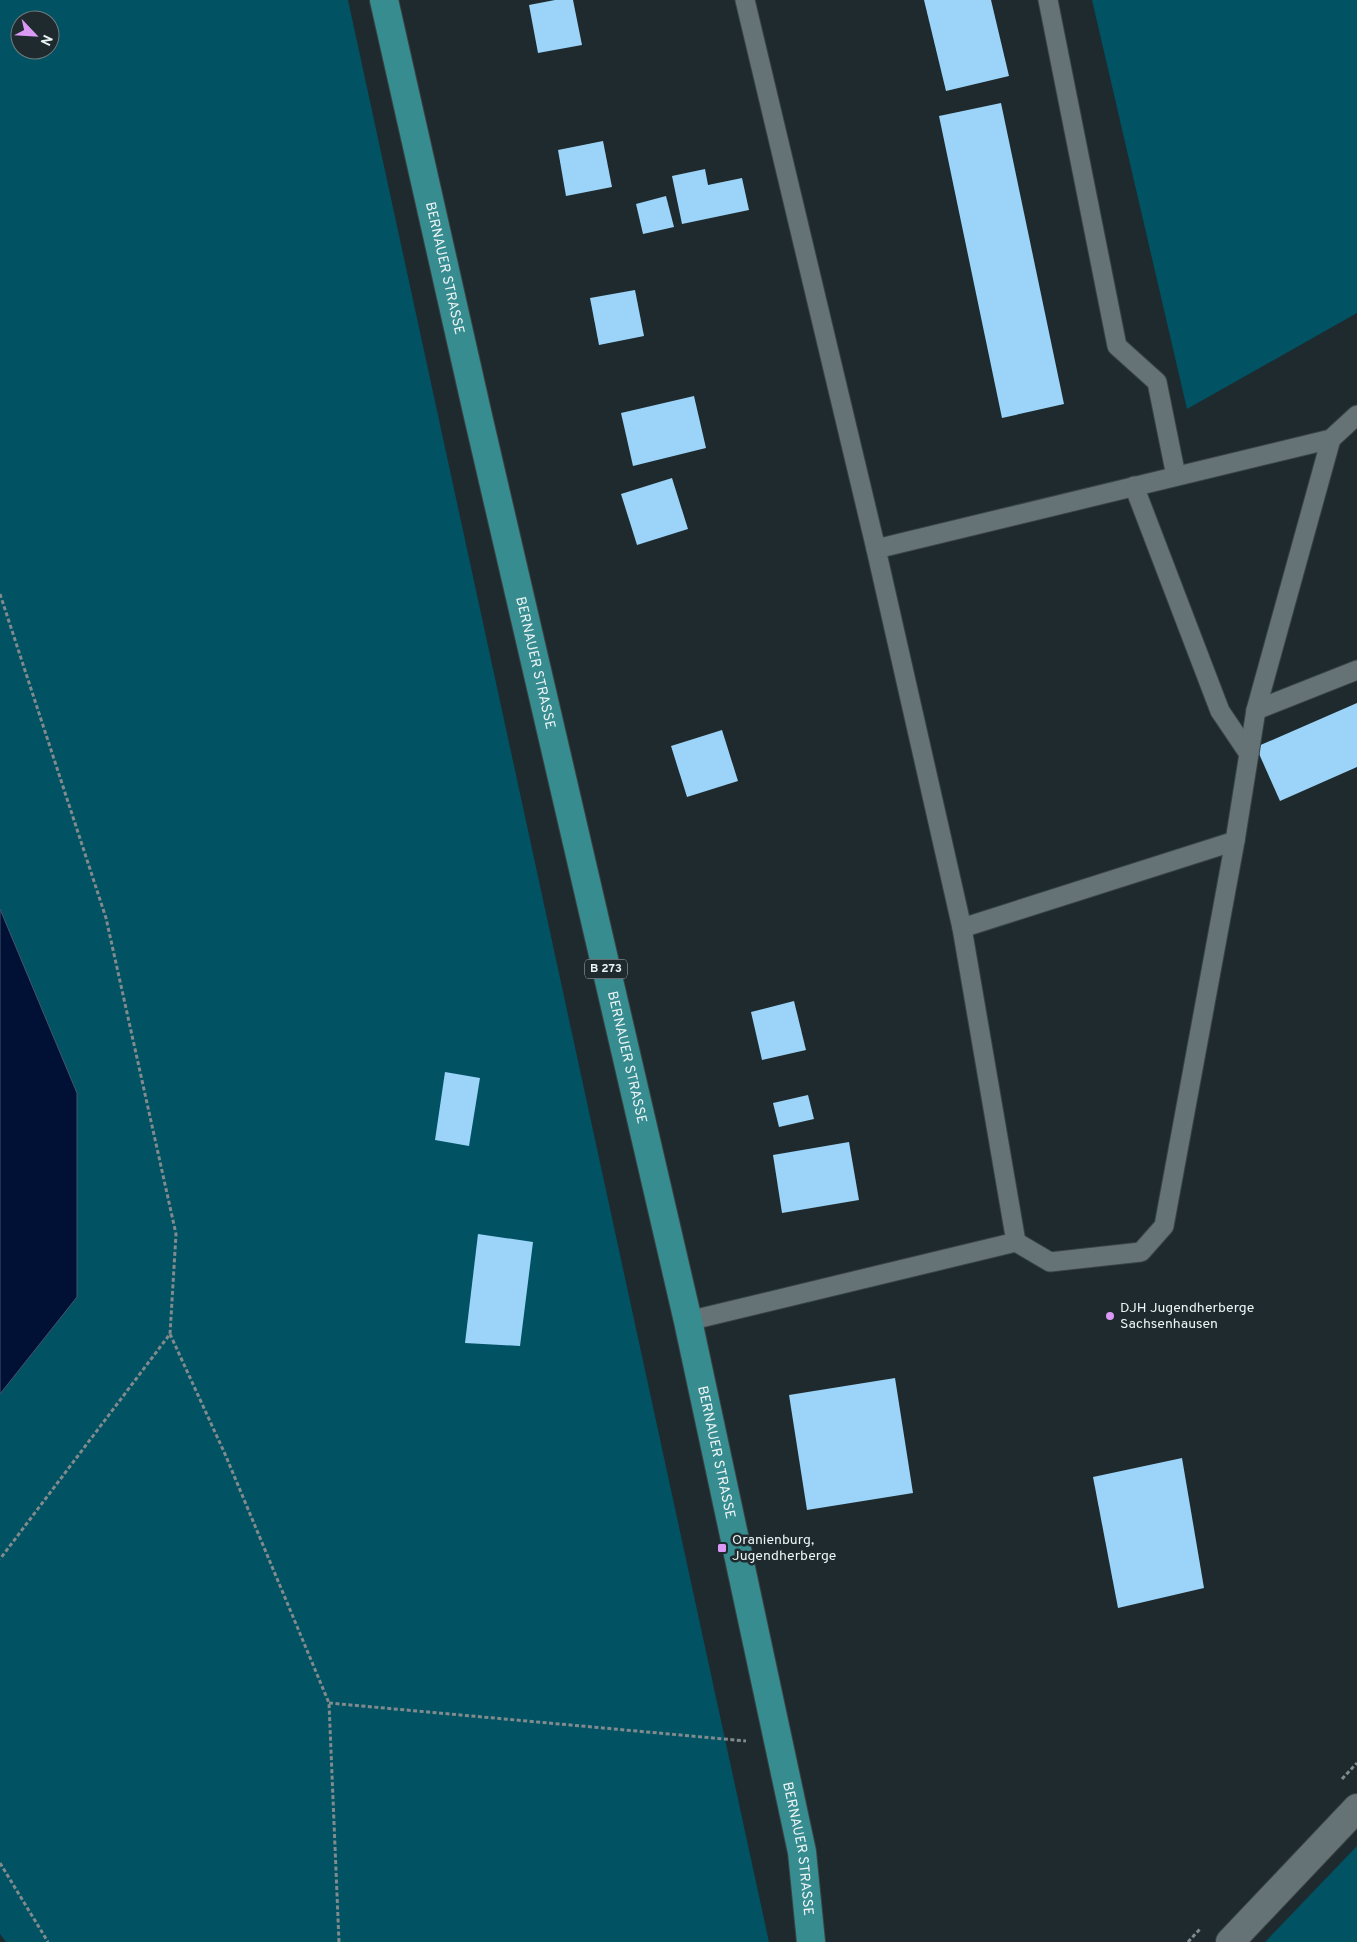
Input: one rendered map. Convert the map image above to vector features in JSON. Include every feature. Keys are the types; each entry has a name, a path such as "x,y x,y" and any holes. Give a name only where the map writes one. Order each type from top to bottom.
{"main road":[{"name":"BERNAUER STRASSE","path":"384,0 688,1321 802,1852 811,1942"}],"street":[{"path":"1230,1942 1357,1808"}],"lane":[{"path":"746,0 876,549 962,928 1016,1242"},
{"path":"1048,0 1117,346 1157,382 1176,476"},
{"path":"876,549 1331,439 1357,415"},
{"path":"688,1321 1016,1242 1050,1262 1141,1252 1164,1226 1235,841 1256,710 1331,439"},
{"path":"1134,486 1220,711 1249,754"},
{"path":"1256,710 1357,670"},
{"path":"962,928 1235,841"}],"path":[{"path":"0,594 106,918 176,1234 170,1334 225,1454 329,1703 339,1942"},
{"path":"0,1559 170,1334"},
{"path":"329,1703 779,1744"},
{"path":"0,1863 48,1942"}],"shaded area":[{"path":"0,0 348,0 769,1942 6,1942 0,1934 0,1394 77,1297 77,1093 0,909"},
{"path":"1092,0 1357,0 1357,313 1187,409"},
{"path":"0,909 77,1093 77,1297 0,1394"},
{"path":"1357,1846 1357,1942 1265,1942"}],"building":[{"path":"555,0 573,0 582,45 538,53 529,5"},
{"path":"924,0 991,0 1009,76 946,91"},
{"path":"1001,103 1064,404 1002,418 939,116"},
{"path":"603,141 612,187 566,196 558,150"},
{"path":"705,169 708,185 742,178 749,210 682,224 672,176"},
{"path":"666,196 674,227 643,234 636,204"},
{"path":"635,290 644,336 599,345 590,298"},
{"path":"694,396 706,448 633,466 621,413"},
{"path":"672,478 688,529 637,545 621,494"},
{"path":"1357,703 1357,767 1280,801 1256,747"},
{"path":"722,730 738,781 687,797 671,746"},
{"path":"794,1001 806,1050 762,1060 751,1012"},
{"path":"445,1072 480,1078 469,1146 435,1140"},
{"path":"808,1095 814,1119 779,1127 773,1103"},
{"path":"849,1142 859,1200 782,1213 773,1155"},
{"path":"478,1234 533,1242 520,1346 465,1343"},
{"path":"895,1378 913,1493 807,1510 789,1395"},
{"path":"1182,1458 1204,1588 1118,1608 1093,1477"}],"place":[{"name":"DJH Jugendherberge Sachsenhausen","path":"1110,1316"},
{"name":"Oranienburg, Jugendherberge","path":"722,1548"}]}
